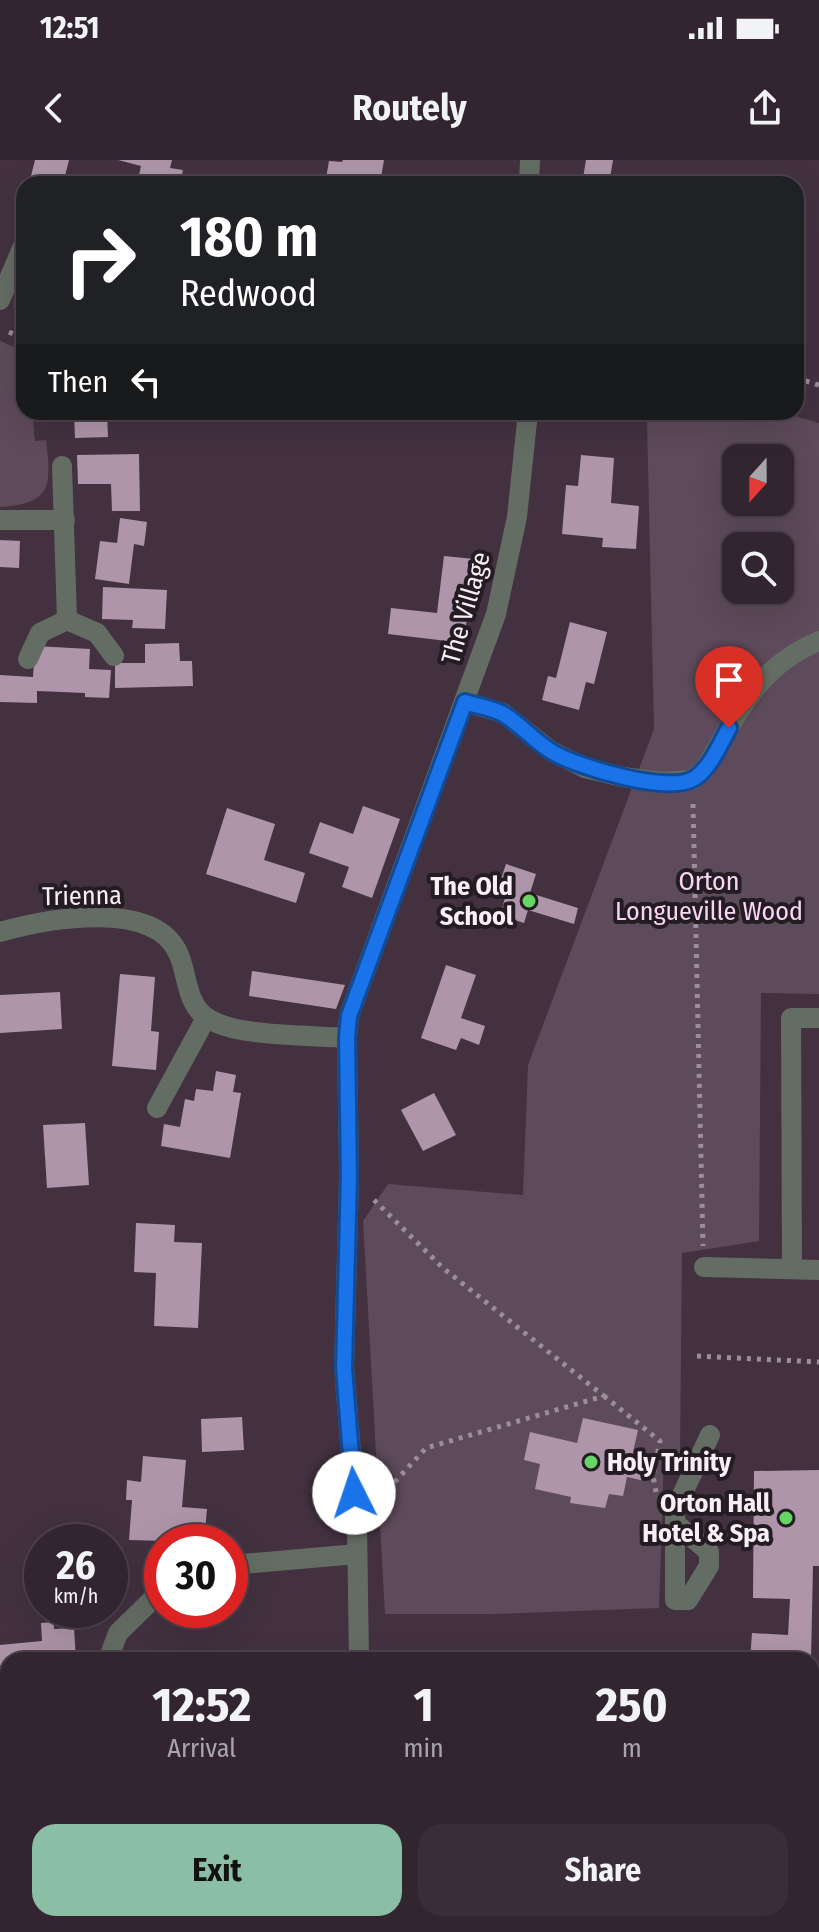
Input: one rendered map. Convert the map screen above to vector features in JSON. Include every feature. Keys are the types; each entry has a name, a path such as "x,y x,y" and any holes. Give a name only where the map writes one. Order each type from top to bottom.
{"street":[{"path":"0,300 16,262"},
{"name":"The Village","path":"359,1652 357,1524 344,1368 349,1016 496,614 517,517 527,420"},
{"path":"62,466 67,620"},
{"path":"0,520 65,520"},
{"path":"28,659 40,633 67,620 97,633 114,656"},
{"path":"465,702 503,713 551,751 585,768 661,782 692,780 704,770 755,686 778,662 819,641"},
{"name":"Trienna","path":"0,932 37,921 122,917 147,924 172,941 190,996 206,1018"},
{"path":"157,1108 206,1018 238,1029 347,1038"},
{"path":"792,1269 791,1018 819,1018"},
{"path":"704,1267 819,1270"},
{"path":"675,1516 710,1435"},
{"path":"248,1563 357,1554"},
{"path":"111,1652 118,1633 144,1608"}],"path":[{"path":"9,332 16,335"},
{"path":"692,780 704,1267"},
{"path":"349,1177 443,1268 660,1441 653,1476 656,1492 675,1516"},
{"path":"697,1356 819,1362"},
{"path":"357,1524 426,1448 604,1396"}],"green space":[{"path":"0,341 16,348 16,420 33,420 35,441 46,440 49,470 48,481 39,497 30,502 0,507"},
{"name":"Orton Longueville Wood","path":"804,419 819,423 819,994 761,993 759,1241 682,1253 680,1456 664,1457 659,1608 385,1614 363,1221 388,1184 523,1195 528,1065 654,729 647,421"}],"building":[{"path":"35,160 69,160 65,176 31,176"},
{"path":"118,160 172,160 170,168 183,170 182,176 139,176 141,166"},
{"path":"384,160 381,176 326,176 329,161"},
{"path":"586,160 613,160 610,176 583,176"},
{"path":"74,420 107,420 108,437 75,438"},
{"path":"139,454 140,511 112,511 111,484 78,484 77,455"},
{"path":"581,455 614,458 611,503 639,506 636,549 602,547 603,538 562,534 566,485 578,486"},
{"path":"120,518 147,522 144,546 134,544 129,584 95,579 100,541 117,543"},
{"path":"0,540 20,541 19,568 0,567"},
{"path":"444,556 474,559 464,643 388,634 391,608 437,613"},
{"path":"103,587 167,590 165,629 132,628 133,620 102,619"},
{"path":"570,622 607,632 594,684 586,682 579,710 542,700 548,676 556,678"},
{"path":"179,643 180,661 192,661 193,686 115,688 115,663 145,663 145,644"},
{"path":"35,646 90,649 89,669 111,670 109,698 85,697 85,693 37,691 37,703 0,702 0,675 33,677"},
{"path":"363,806 400,819 372,898 342,887 349,867 309,853 320,822 353,834"},
{"path":"227,808 275,824 264,860 305,873 296,903 206,874"},
{"name":"The Old School","path":"506,864 536,874 530,893 578,908 574,924 528,910 524,923 500,915 508,888 499,885"},
{"path":"446,965 476,975 461,1018 485,1026 479,1045 461,1038 456,1050 421,1038"},
{"path":"252,971 345,985 336,1009 249,996"},
{"path":"120,974 155,977 151,1031 159,1032 156,1070 112,1066"},
{"path":"60,992 62,1029 0,1033 0,995"},
{"path":"216,1071 236,1075 233,1092 241,1093 230,1158 161,1146 164,1124 180,1127 185,1099 194,1101 196,1089 213,1091"},
{"path":"434,1093 456,1135 423,1151 401,1110"},
{"path":"85,1123 89,1185 47,1188 43,1125"},
{"path":"136,1223 175,1225 174,1242 202,1243 198,1328 154,1326 156,1273 134,1272"},
{"path":"242,1417 244,1450 202,1452 201,1419"},
{"name":"Holy Trinity","path":"583,1418 638,1430 632,1457 650,1461 645,1481 627,1477 623,1496 609,1494 605,1508 570,1503 571,1497 535,1489 540,1464 524,1460 530,1432 577,1443"},
{"path":"143,1456 186,1460 182,1507 207,1509 206,1524 144,1524 144,1540 129,1540 132,1500 126,1500 127,1480 141,1482"},
{"name":"Orton Hall Hotel & Spa","path":"819,1470 819,1566 813,1566 811,1652 751,1652 752,1633 788,1635 790,1599 753,1598 754,1471"},
{"path":"41,1628 74,1628 76,1652 0,1652 0,1645 42,1641"}],"place":[{"name":"The Old School","path":"529,901"},
{"name":"Holy Trinity","path":"591,1462"},
{"name":"Orton Hall Hotel & Spa","path":"786,1518"}],"route":[{"path":"354,1493 344,1368 349,1016 465,702 503,713 551,751 585,768 661,782 692,780 704,770 729,728"}]}
